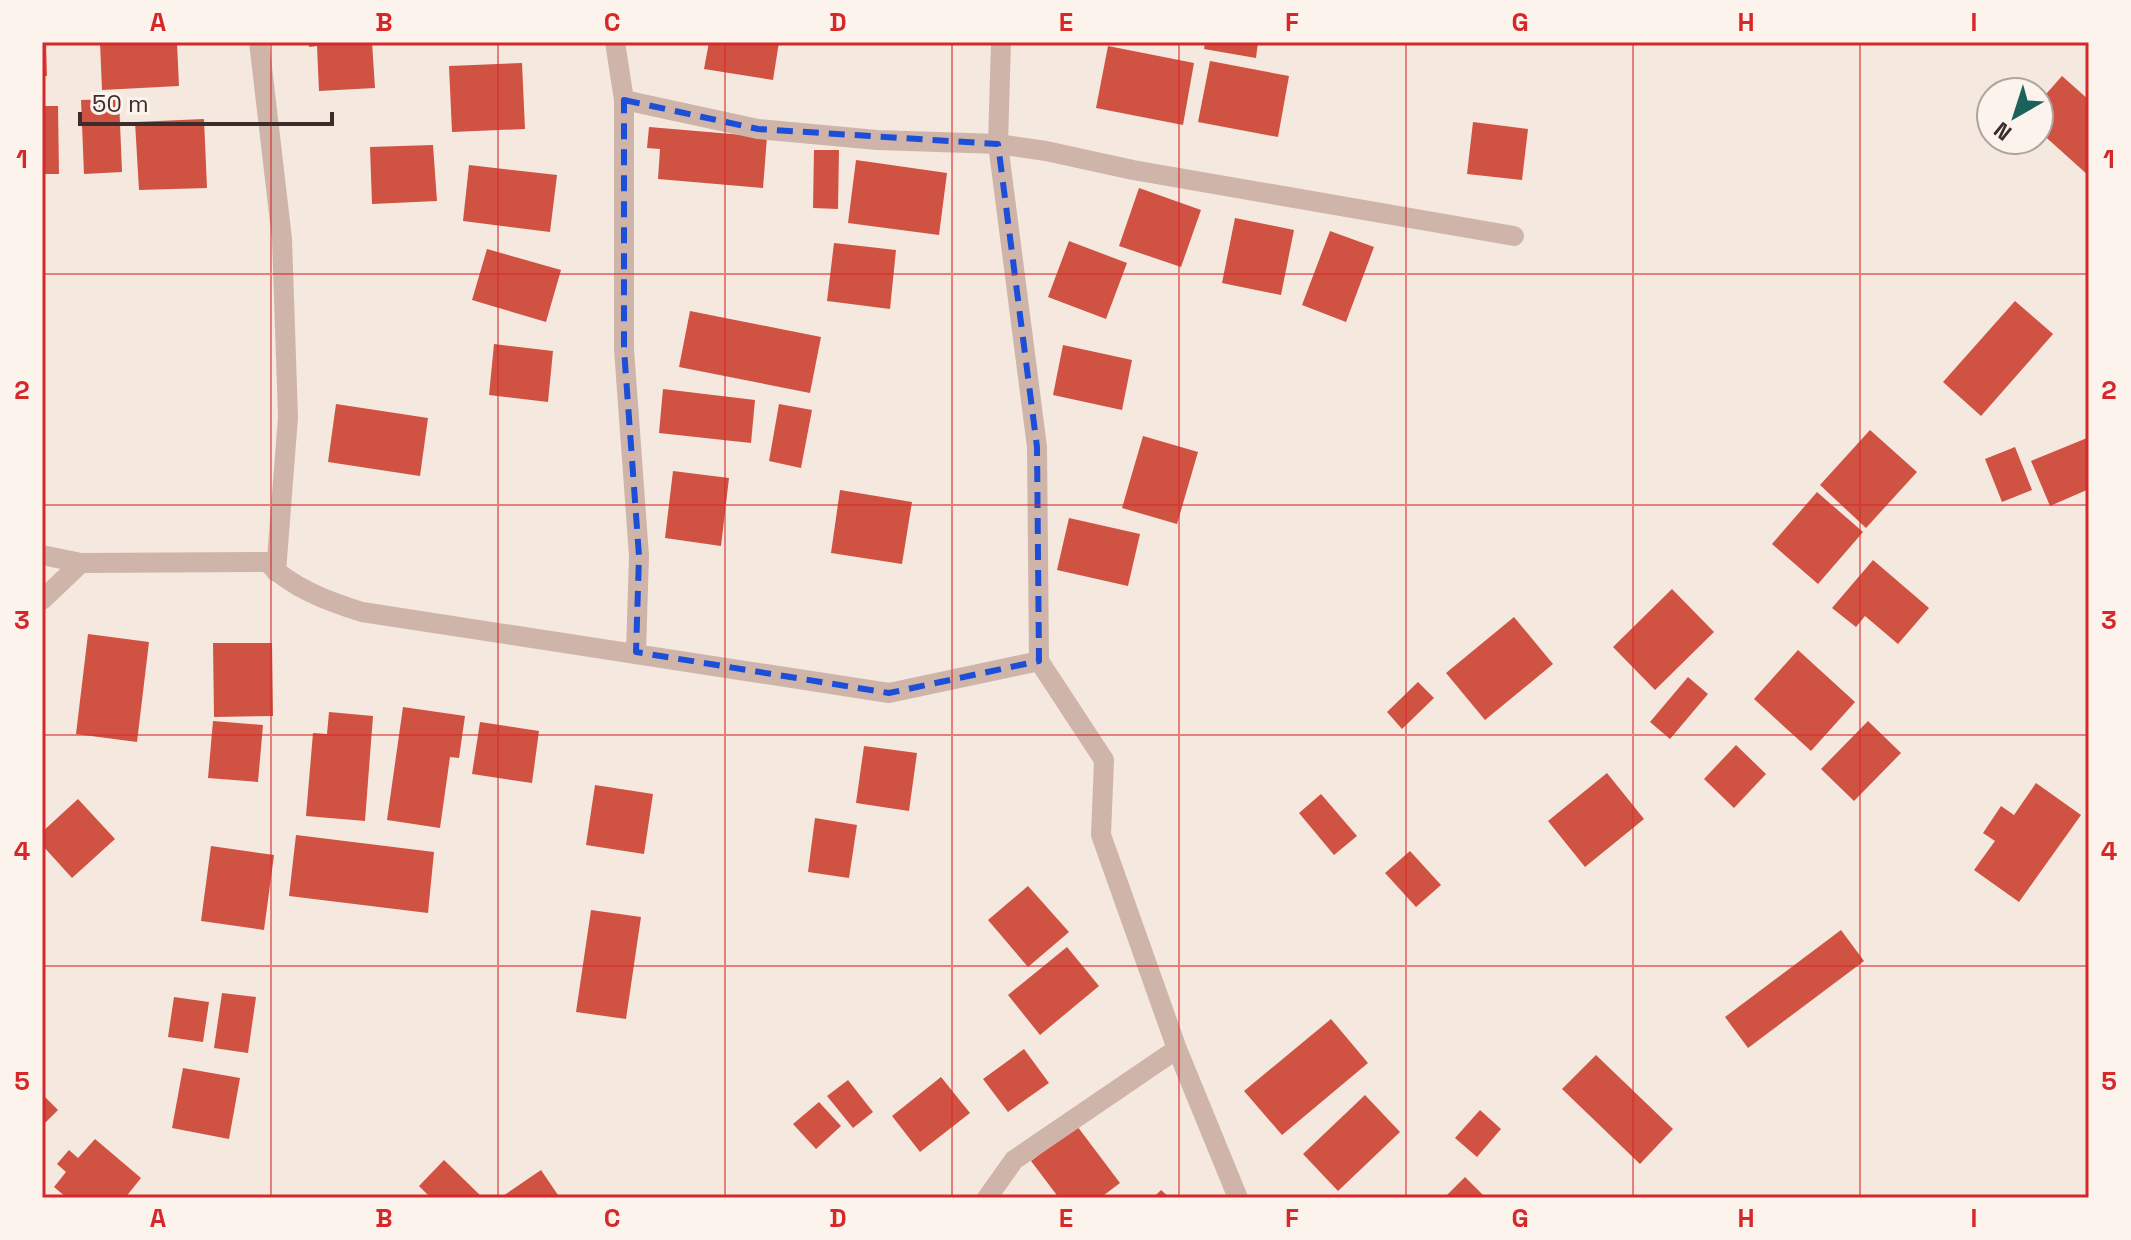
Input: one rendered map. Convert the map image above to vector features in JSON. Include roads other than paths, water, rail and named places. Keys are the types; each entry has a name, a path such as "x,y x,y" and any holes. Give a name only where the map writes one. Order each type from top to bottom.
{"street":[{"path":"259,42 282,239 288,417 276,572"},
{"path":"615,42 624,100 624,349 639,556 636,652"},
{"path":"1001,42 998,144 1037,447 1039,661 1104,760 1101,835 1177,1049 1238,1198"},
{"path":"624,100 758,129 877,140 998,144 1514,236"},
{"path":"42,555 81,563 267,562 276,572 329,602 362,612 889,693 1039,661"},
{"path":"42,600 81,563"},
{"path":"987,1198 1014,1160 1177,1049"}]}
